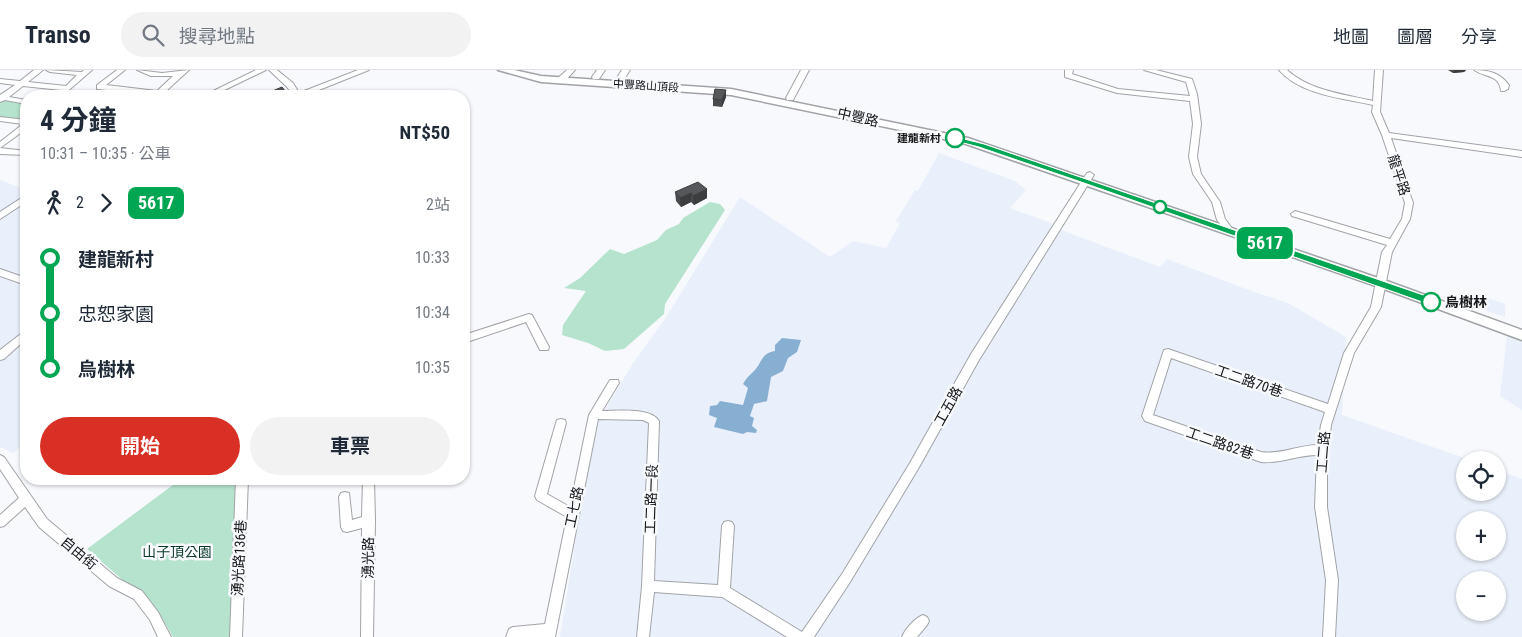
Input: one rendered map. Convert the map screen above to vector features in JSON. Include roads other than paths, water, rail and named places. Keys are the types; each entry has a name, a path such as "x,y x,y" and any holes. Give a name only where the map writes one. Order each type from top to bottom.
{"main road":[{"name":"中豐路山頂段","path":"503,70 541,79 599,73 620,79 723,85 790,100"},
{"name":"中豐路山頂段","path":"532,70 790,100"},
{"name":"中豐路","path":"790,100 1002,149 1221,220 1522,335"},
{"name":"中豐路","path":"1088,178 1230,231 1522,328"}],"street":[{"path":"1,98 39,70"},
{"path":"50,70 86,72"},
{"path":"121,70 100,87 124,90"},
{"path":"140,70 149,76 162,76 183,71"},
{"path":"217,90 241,76 262,70"},
{"path":"273,70 294,90"},
{"path":"312,90 354,72 365,70"},
{"path":"620,79 626,70"},
{"path":"790,100 805,70"},
{"path":"1069,70 1068,75 1117,91 1193,100"},
{"path":"1148,70 1189,81 1197,124 1193,157 1197,174 1216,202 1221,220 1230,231"},
{"path":"1283,70 1288,77 1302,84 1376,104"},
{"path":"1380,70 1386,70"},
{"name":"龍平路","path":"1380,70 1376,104 1378,120 1386,135 1409,203 1406,219 1387,252 1381,280"},
{"path":"1478,70 1500,78 1505,85 1504,89"},
{"path":"161,90 183,71"},
{"path":"65,90 86,72"},
{"path":"0,81 67,88"},
{"path":"1,98 20,101"},
{"path":"0,119 20,122"},
{"path":"0,146 20,128"},
{"path":"1386,135 1522,154"},
{"path":"0,151 20,153"},
{"name":"工五路","path":"806,637 846,578 914,466 980,348 1088,178"},
{"path":"0,216 20,202"},
{"path":"1295,214 1392,243"},
{"path":"0,272 20,280"},
{"name":"工二路","path":"1329,637 1332,580 1321,507 1322,450 1330,409 1349,353 1376,308 1381,280"},
{"path":"470,337 529,318 544,347"},
{"path":"0,356 20,339"},
{"name":"工二路70巷","path":"1149,418 1147,416 1168,353 1330,409"},
{"name":"工七路","path":"549,633 572,514 594,415 614,384"},
{"name":"工二路一段","path":"594,415 644,416 654,421 648,586 643,637"},
{"name":"工二路82巷","path":"1149,418 1261,457 1269,458 1306,450 1322,450"},
{"path":"561,423 542,496 572,514"},
{"name":"自由街","path":"0,460 43,523 113,582 138,595 154,616 165,637"},
{"name":"湧光路136巷","path":"236,637 242,485"},
{"name":"湧光路","path":"367,637 368,485"},
{"path":"345,496 347,527 369,520"},
{"path":"0,522 27,498"},
{"path":"724,591 728,526"},
{"path":"648,586 724,591 799,637"},
{"path":"908,637 923,620"},
{"path":"512,637 513,633 549,633"}],"water":[{"path":"782,338 801,340 797,352 788,358 783,371 771,377 767,401 754,404 750,416 754,418 752,426 757,430 756,433 747,432 743,434 714,427 717,418 709,415 710,406 717,405 720,401 743,405 748,388 743,384 757,368 764,356 775,351 775,345"}],"place":[{"name":"建龍新村","path":"955,138"},
{"name":"烏樹林","path":"1431,302"}],"park label":[{"name":"山子頂公園","path":"177,552"}]}
